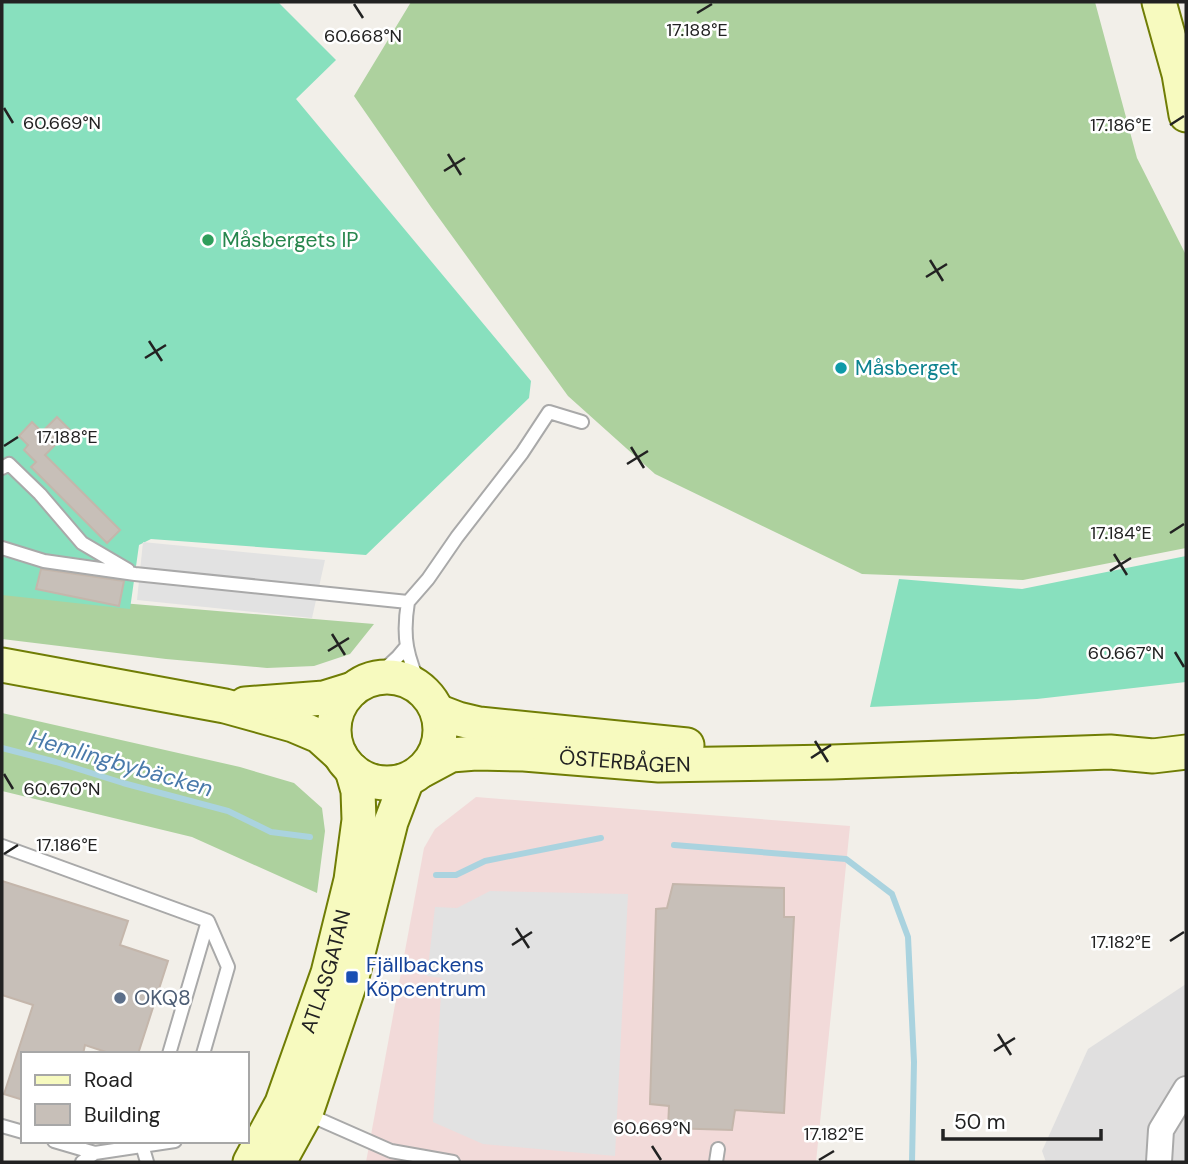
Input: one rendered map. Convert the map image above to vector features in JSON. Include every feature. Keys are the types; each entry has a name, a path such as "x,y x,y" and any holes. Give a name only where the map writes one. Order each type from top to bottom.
{"main road":[{"path":"1159,2 1183,80 1186,115"},
{"path":"2,664 225,706 293,725 319,736 346,763 369,780 388,784 415,775 435,754 440,735 430,700 400,678 384,677 324,698 225,706"},
{"path":"346,763 334,737 336,718 342,702 360,685"},
{"name":"ÖSTERBÅGEN","path":"430,700 458,719 479,724 832,762"},
{"name":"ÖSTERBÅGEN","path":"1110,752 1151,740 1186,736"},
{"name":"ÖSTERBÅGEN","path":"415,775 452,755 476,753 524,754 659,765 1110,752 1153,756 1186,752"},
{"path":"1153,756 1186,768"},
{"name":"ATLASGATAN","path":"279,1162 351,880 359,820 358,791 346,763"},
{"name":"ATLASGATAN","path":"250,1162 294,1108 356,965 391,822 415,775"}],"street":[{"path":"1159,1162 1161,1130 1186,1089"}],"lane":[{"path":"430,700 410,664 406,647 408,602 522,453 549,412 582,422"},
{"path":"2,468 9,464 40,494 82,543 135,574"},
{"path":"2,548 44,561 135,574 408,602"},
{"path":"360,685 388,667 406,647"},
{"path":"2,846 208,921 228,967 204,1052"},
{"path":"170,1052 208,921"},
{"path":"294,1108 391,1151 445,1161"},
{"path":"2,1126 21,1131"},
{"path":"61,1143 95,1153"},
{"path":"82,1162 95,1153 142,1143 146,1162"},
{"path":"391,1151 401,1162"}],"shaded area":[{"path":"143,542 325,560 312,618 137,600"},
{"path":"476,797 850,826 816,1162 366,1162 424,848 435,829"},
{"path":"490,891 628,894 615,1156 483,1144 433,1122 442,978 427,976 435,907 457,908"},
{"path":"1186,984 1186,1162 1046,1162 1042,1151 1088,1049"}],"green space":[{"name":"Måsbergets IP","path":"2,2 278,2 336,60 296,99 531,381 529,398 366,555 151,539 139,545 130,609 2,595"},
{"path":"411,2 1095,2 1137,158 1186,255 1186,548 1023,580 862,574 655,474 568,396 354,96"},
{"path":"1186,556 1186,682 1037,699 870,707 899,579 1022,589"},
{"path":"2,593 374,624 350,654 314,666 267,668 2,639"},
{"path":"2,713 240,767 294,783 322,808 325,831 317,893 192,837 2,791"}],"building":[{"path":"57,417 70,430 45,455 120,530 107,543 31,467 36,462 24,450 28,445 19,436 32,422 42,432"},
{"path":"41,569 124,581 119,606 36,589"},
{"path":"2,881 128,921 120,945 168,961 139,1052 106,1052 85,1045 83,1052 21,1052 21,1099 4,1094 33,1005 2,995"},
{"path":"673,884 784,888 784,917 794,917 784,1113 735,1110 732,1130 668,1128 669,1106 650,1104 656,909 667,908"}],"waterway":[{"name":"Hemlingbybäcken","path":"2,748 228,811 271,832 310,837"},
{"name":"Hemlingbybäcken","path":"436,875 456,875 485,861 601,838"},
{"name":"Hemlingbybäcken","path":"674,845 846,859 892,894 908,937 914,1062 912,1162"}],"place":[{"name":"Måsbergets IP","path":"208,240"},
{"name":"Måsberget","path":"841,368"},
{"name":"Fjällbackens Köpcentrum","path":"352,977"},
{"name":"OKQ8","path":"120,998"}]}
